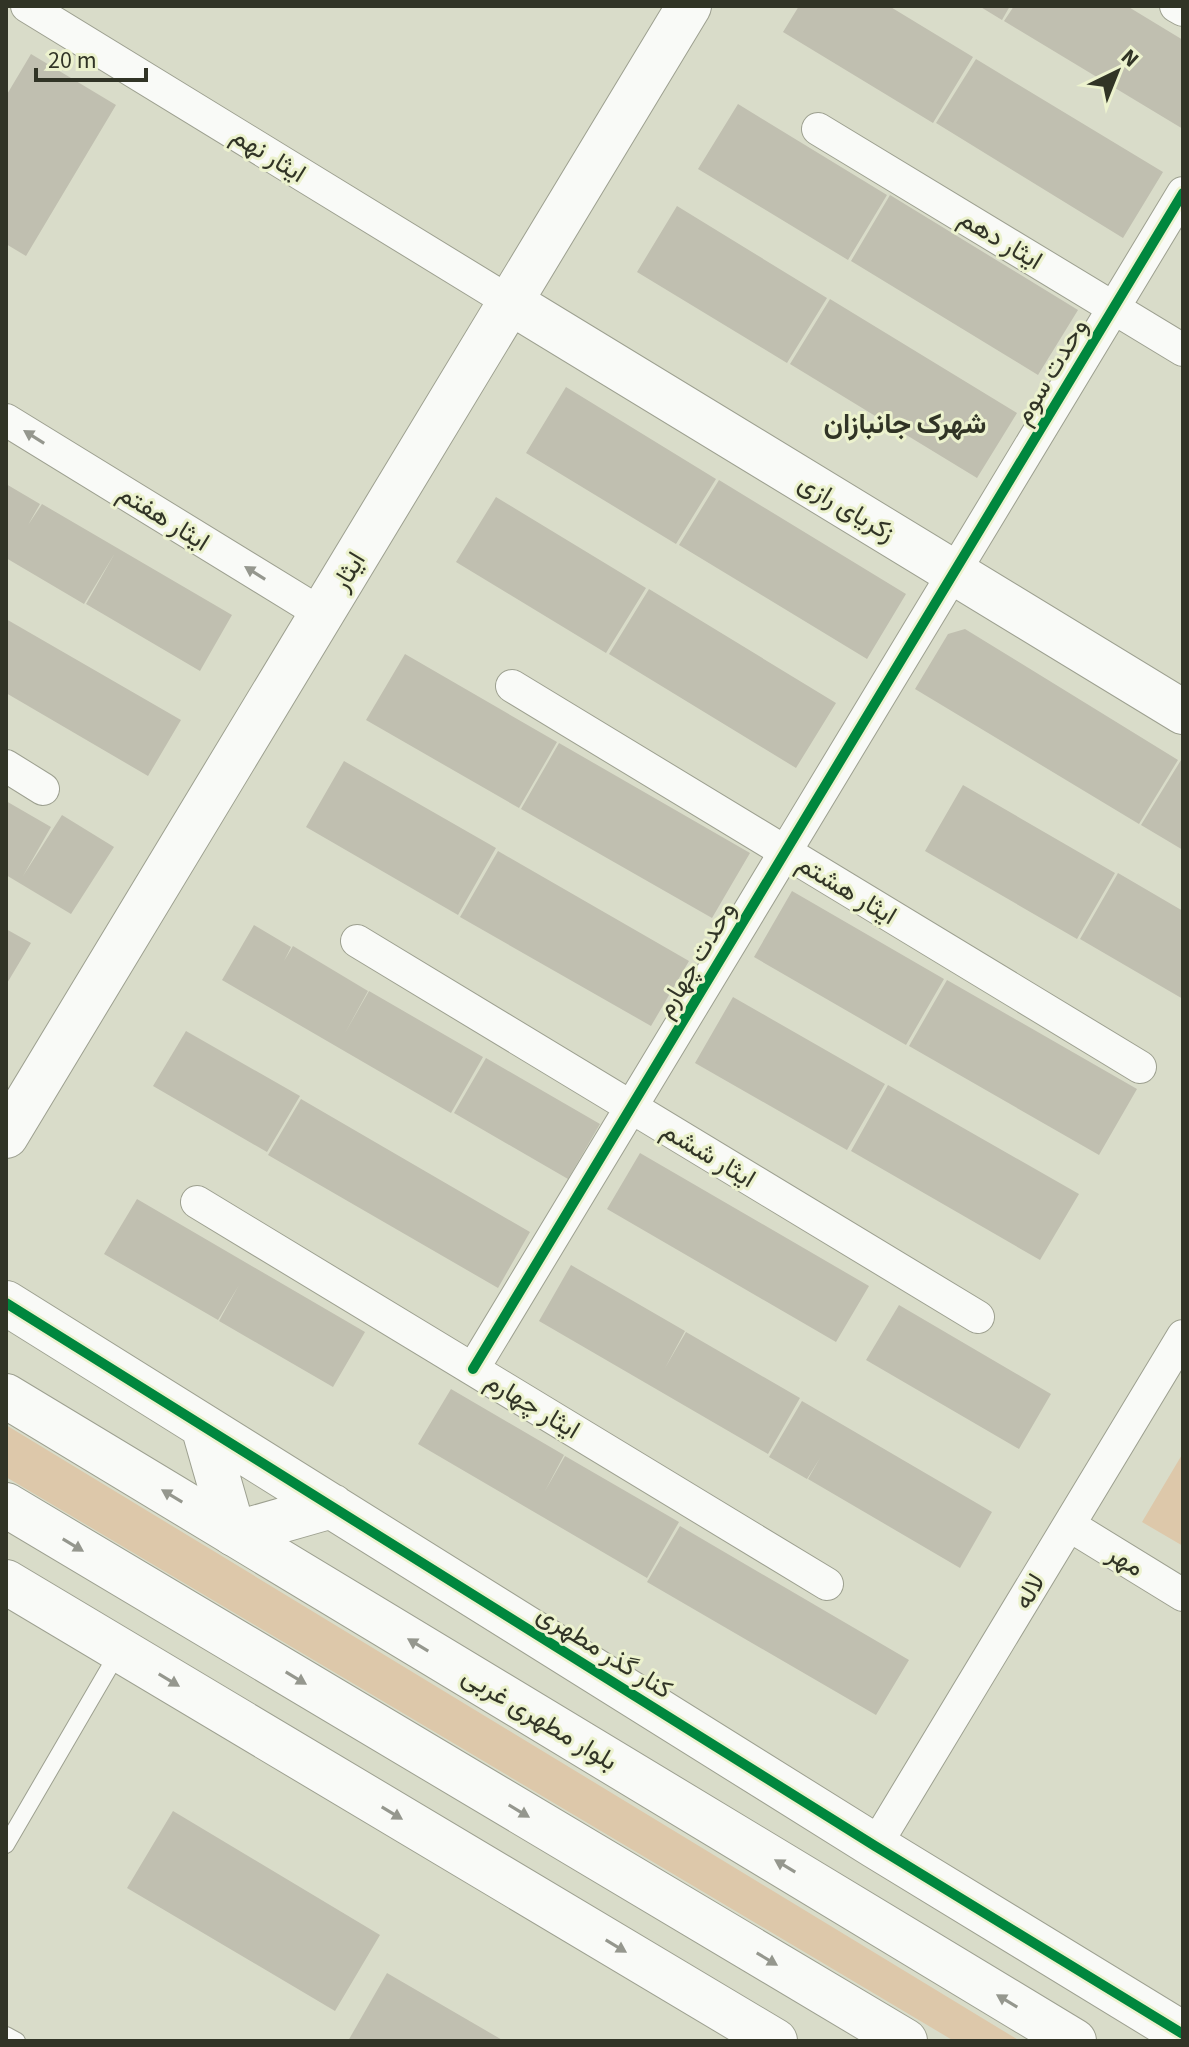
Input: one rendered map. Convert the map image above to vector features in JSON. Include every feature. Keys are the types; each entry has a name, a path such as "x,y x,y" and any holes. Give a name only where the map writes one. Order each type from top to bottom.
{"street":[{"name":"ایثار نهم","path":"27,6 510,302"},
{"name":"ایثار","path":"6,1136 689,6"},
{"path":"1176,6 1183,10"},
{"name":"ایثار دهم","path":"818,129 1183,350"},
{"name":"وحدت سوم","path":"954,572 1183,193"},
{"name":"زکریای رازی","path":"510,302 1183,712"},
{"name":"ایثار هفتم","path":"6,420 322,614"},
{"name":"وحدت چهارم","path":"473,1369 954,572"},
{"name":"ایثار هشتم","path":"512,686 1140,1067"},
{"path":"6,766 43,789"},
{"name":"ایثار ششم","path":"357,941 978,1317"},
{"name":"ایثار چهارم","path":"197,1202 827,1584"},
{"name":"کنار گذر مطهری","path":"6,1303 875,1846 1183,2034"},
{"name":"لاله","path":"875,1846 1183,1336"},
{"name":"بلوار مطهری غربی","path":"6,1396 1074,2041"},
{"path":"203,1426 234,1534 332,1506"},
{"path":"6,1505 905,2041"},
{"name":"مهر","path":"1069,1525 1183,1595"},
{"path":"6,1582 775,2041"}],"lane":[{"path":"6,1845 119,1650"},
{"path":"6,2035 17,2041"}],"shaded area":[{"path":"6,1425 1020,2041 954,2041 6,1477"},
{"path":"1183,1453 1183,1546 1142,1522"}],"building":[{"path":"799,6 889,6 973,57 933,123 783,32"},
{"path":"979,6 1010,6 1002,20"},
{"path":"1014,6 1127,6 1183,40 1183,129 1004,21"},
{"path":"31,54 116,105 26,256 6,244 6,96"},
{"path":"976,59 1163,172 1123,238 936,123"},
{"path":"738,104 887,195 848,260 698,169"},
{"path":"890,195 1078,310 1038,375 851,261"},
{"path":"677,206 827,298 787,363 637,272"},
{"path":"830,299 1017,413 977,478 790,364"},
{"path":"566,387 716,479 676,544 526,453"},
{"path":"719,480 906,594 867,659 679,545"},
{"path":"6,484 40,504 28,525 42,504 232,615 200,671 86,604 115,553 84,604 6,558"},
{"path":"496,497 646,588 606,653 456,562"},
{"path":"649,589 836,703 796,768 609,654"},
{"path":"6,619 181,720 148,776 6,693"},
{"path":"965,629 1178,760 1139,824 915,689 948,634"},
{"path":"405,654 557,742 519,808 366,720"},
{"path":"559,743 750,853 712,918 521,809"},
{"path":"1181,760 1183,762 1183,850 1141,825"},
{"path":"344,761 496,848 458,915 306,827"},
{"path":"963,785 1115,873 1077,939 925,851"},
{"path":"6,801 51,827 23,876 62,815 114,847 71,914 6,875"},
{"path":"498,851 689,961 651,1026 460,917"},
{"path":"1118,873 1183,911 1183,999 1080,939"},
{"path":"792,891 944,979 906,1045 754,957"},
{"path":"254,925 291,947 284,961 293,946 368,991 345,1033 369,991 483,1057 451,1113 222,980"},
{"path":"6,929 31,943 6,985"},
{"path":"947,980 1137,1089 1099,1155 909,1046"},
{"path":"733,997 885,1084 847,1150 695,1063"},
{"path":"186,1031 300,1096 267,1152 153,1086"},
{"path":"486,1058 600,1124 568,1179 454,1113"},
{"path":"888,1085 1079,1194 1040,1260 851,1151"},
{"path":"301,1099 530,1232 498,1288 268,1155"},
{"path":"640,1153 869,1286 836,1342 607,1209"},
{"path":"137,1199 365,1332 333,1387 219,1321 239,1285 218,1320 104,1254"},
{"path":"571,1265 685,1331 665,1368 686,1332 800,1398 768,1454 539,1321"},
{"path":"899,1305 1051,1394 1019,1449 866,1360"},
{"path":"451,1389 564,1455 545,1491 565,1456 679,1522 647,1578 418,1444"},
{"path":"802,1401 992,1512 960,1568 808,1479 820,1458 807,1479 769,1457"},
{"path":"680,1526 909,1660 876,1715 647,1582"},
{"path":"173,1811 380,1935 335,2011 127,1888"},
{"path":"387,1973 504,2041 348,2041"}],"cycle path":[{"path":"473,1369 1183,193"},
{"path":"6,1303 875,1846 1183,2034"}],"district":[{"name":"شهرک جانبازان","path":"905,423"}]}
